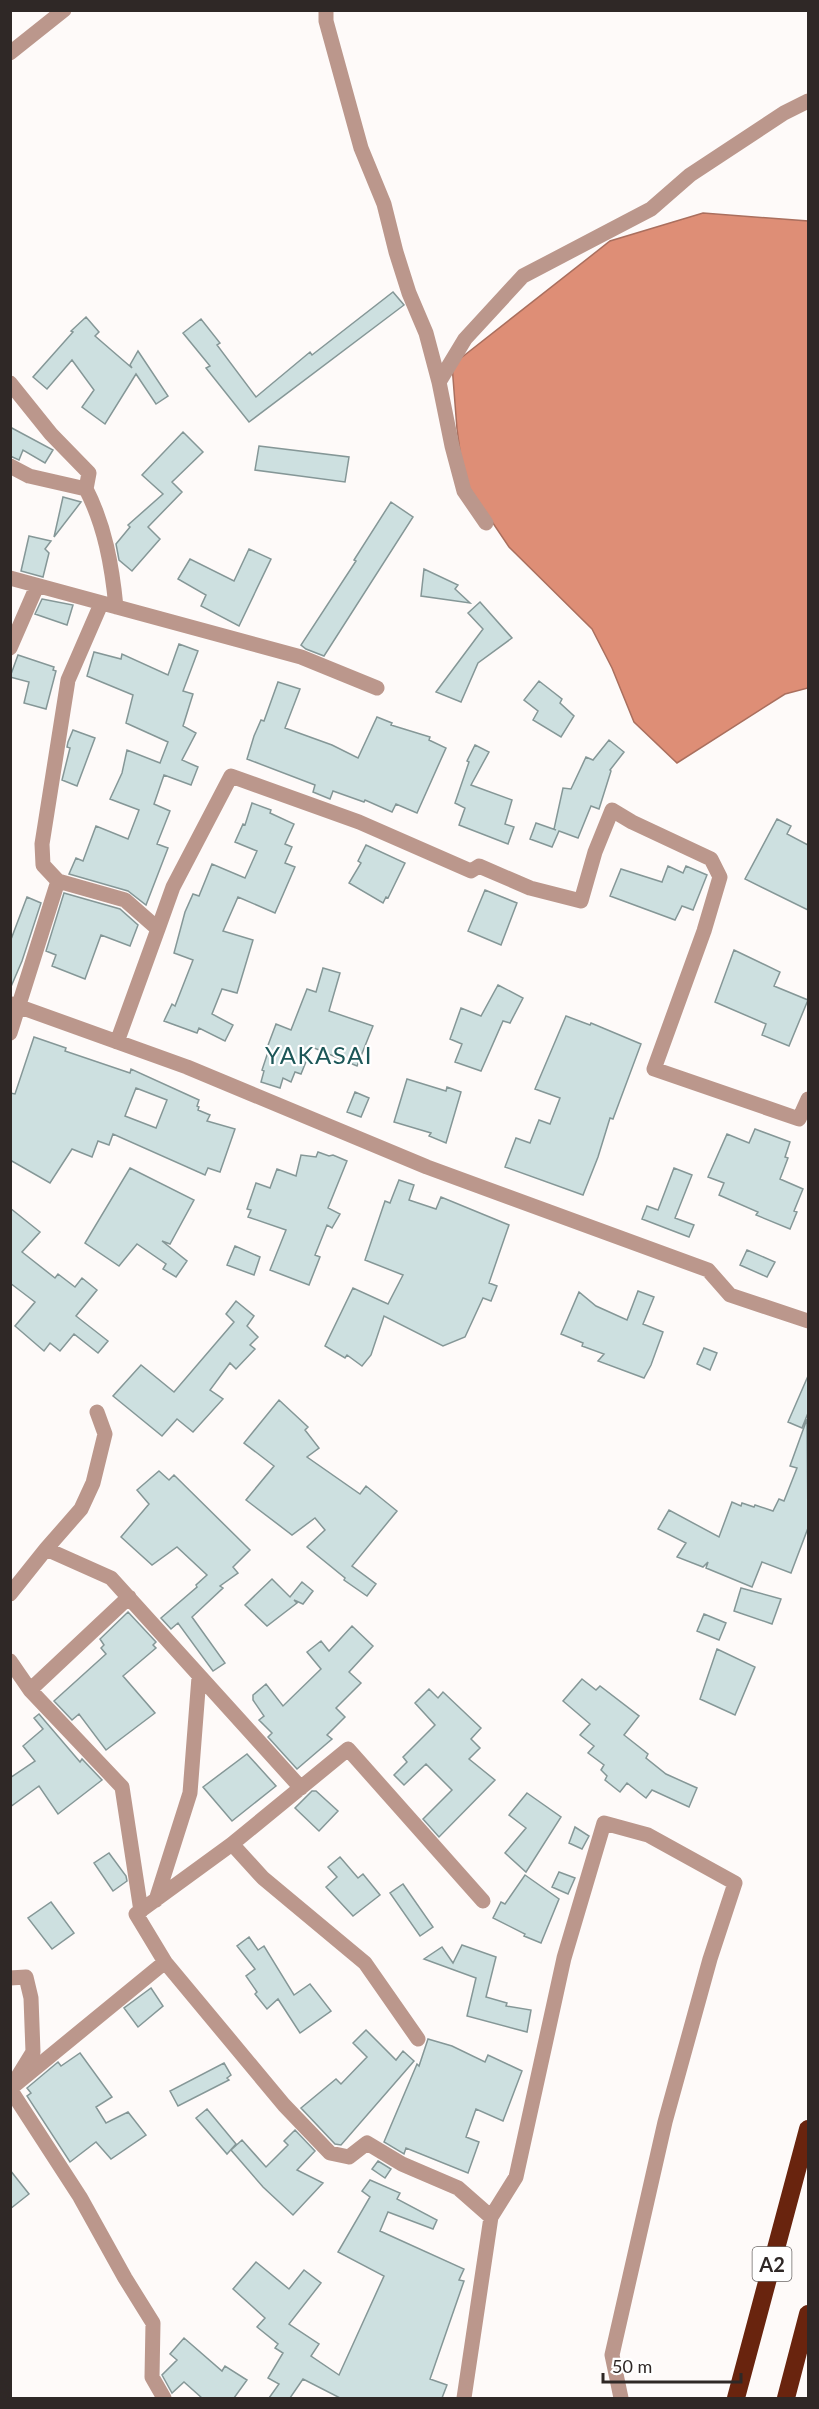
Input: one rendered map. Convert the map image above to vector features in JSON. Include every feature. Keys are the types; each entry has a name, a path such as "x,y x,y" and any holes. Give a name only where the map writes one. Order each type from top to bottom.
{"highway":[{"name":"A2","path":"736,2398 808,2128"},
{"path":"786,2398 808,2313"}],"street":[{"path":"10,53 64,10"},
{"path":"326,10 326,21 361,148 384,204 409,293 426,333 464,491 486,523"},
{"path":"439,382 465,339 523,276 651,209 690,175 784,113 808,101"},
{"path":"10,383 51,434 89,473 86,489 96,508 111,563 109,605 68,680 42,844 43,865 58,880 125,900 158,929"},
{"path":"10,466 29,476 86,489"},
{"path":"10,578 301,657 377,688"},
{"path":"10,648 37,586"},
{"path":"117,1042 173,887 231,776 359,822 471,871 479,866 530,888 581,901 595,852 612,810 632,822 711,859 720,876 705,931 654,1069 800,1119 808,1098"},
{"path":"10,1033 15,1005 58,880"},
{"path":"15,1005 187,1067 427,1167 708,1270 730,1295 808,1321"},
{"path":"10,1594 81,1509 93,1483 105,1434 98,1412"},
{"path":"46,1549 111,1578 301,1788"},
{"path":"30,1690 129,1597"},
{"path":"10,1661 30,1690 122,1787 141,1911"},
{"path":"156,1900 190,1793 199,1677"},
{"path":"483,1901 348,1749 232,1844 136,1914 165,1962 284,2105 330,2153 348,2157 367,2143 402,2164 458,2188 491,2217"},
{"path":"464,2398 491,2217 516,2176 564,1958 604,1823 648,1835 735,1882 710,1959 665,2122 612,2355 621,2398"},
{"path":"232,1844 263,1878 365,1963 418,2038"},
{"path":"10,2089 165,1962"},
{"path":"10,1978 26,1977 31,1998 33,2052 10,2089"},
{"path":"10,2089 80,2197 153,2323 152,2377 164,2398"}],"shaded area":[{"path":"703,213 808,221 808,688 785,694 677,763 634,722 612,668 592,629 509,547 464,480 452,365 610,241"}],"building":[{"path":"393,292 404,305 249,422 206,368 210,366 183,333 201,319 220,343 217,345 256,397 310,352 312,355"},
{"path":"86,317 99,332 95,336 132,368 130,365 138,351 168,396 156,404 136,374 105,424 82,407 94,390 72,360 47,389 33,377 73,332 71,331"},
{"path":"10,427 53,450 45,463 23,450 19,460 10,456"},
{"path":"183,432 203,452 172,482 182,492 148,527 160,539 132,571 119,560 116,544 130,527 128,525 163,494 142,475"},
{"path":"259,446 349,457 345,482 255,470"},
{"path":"63,497 81,502 54,537"},
{"path":"391,502 413,517 324,656 306,649 301,645 356,561 354,560"},
{"path":"29,536 51,541 45,549 49,553 43,577 21,571"},
{"path":"249,549 271,559 239,626 201,606 206,595 178,579 190,559 234,581"},
{"path":"424,569 458,585 455,589 470,603 421,596"},
{"path":"42,599 73,605 67,625 35,614"},
{"path":"480,602 512,638 478,663 461,702 436,692 483,629 468,613"},
{"path":"179,644 198,651 183,691 193,694 183,726 196,733 182,760 198,767 191,785 164,775 154,804 170,811 157,844 168,848 146,905 128,891 69,874 76,858 83,861 96,826 128,839 139,810 110,799 122,773 127,750 160,763 168,742 126,723 133,695 87,676 94,652 121,659 122,654 168,675"},
{"path":"18,655 54,667 53,670 56,671 46,709 24,703 29,682 10,677"},
{"path":"539,681 562,699 560,703 574,716 561,737 533,720 538,711 524,700"},
{"path":"278,682 300,689 285,728 332,745 358,758 377,717 392,723 391,725 430,737 429,740 446,748 417,813 396,804 392,812 365,800 364,802 333,791 330,799 313,792 315,785 247,759 254,736 261,720 264,721"},
{"path":"73,730 95,738 77,786 62,780 70,748 67,747 68,742"},
{"path":"609,740 624,752 610,770 599,809 591,806 578,838 559,831 552,847 530,839 536,823 556,830 554,829 563,788 571,789 586,757 593,760"},
{"path":"475,745 489,752 471,785 512,800 505,824 514,827 508,844 459,825 465,808 455,803 469,762 467,761"},
{"path":"252,803 271,810 270,813 294,824 285,844 292,847 285,863 295,867 275,913 238,897 223,931 253,940 237,993 222,989 212,1014 233,1025 225,1041 199,1028 197,1033 164,1021 172,1004 175,1006 193,960 174,953 185,912 193,894 199,896 212,864 245,878 257,851 235,842 243,824 245,825"},
{"path":"777,819 791,826 787,834 808,845 808,910 745,879"},
{"path":"366,845 405,863 388,898 386,897 383,903 349,883 361,863 358,861"},
{"path":"668,866 683,873 686,866 707,875 693,910 682,906 675,920 610,896 621,869 662,882"},
{"path":"485,890 517,903 501,945 468,931"},
{"path":"64,893 120,909 138,925 130,946 101,935 85,979 52,966 56,955 46,951"},
{"path":"27,897 41,903 10,989 10,942"},
{"path":"734,950 780,972 774,986 808,1000 789,1046 762,1035 766,1024 715,1002"},
{"path":"323,968 340,973 329,1011 373,1026 357,1066 312,1047 301,1074 295,1072 291,1082 283,1078 280,1088 261,1082 264,1071 262,1070 269,1049 267,1048 276,1024 291,1030 307,989 316,992"},
{"path":"498,985 523,998 510,1023 503,1021 481,1071 455,1062 462,1044 450,1039 461,1008 481,1016"},
{"path":"566,1016 590,1025 591,1023 641,1044 613,1119 610,1118 583,1195 505,1167 516,1138 530,1143 539,1120 550,1124 560,1098 535,1089"},
{"path":"34,1037 66,1048 65,1051 130,1073 131,1069 199,1100 198,1110 210,1115 207,1121 235,1129 220,1172 208,1168 205,1175 113,1134 109,1145 98,1141 92,1157 72,1149 50,1183 10,1160 10,1093 15,1094","holes":["136,1088 167,1100 156,1128 125,1116"]},
{"path":"407,1079 446,1091 447,1087 461,1092 446,1143 429,1136 431,1133 394,1122"},
{"path":"355,1092 369,1098 361,1117 347,1112"},
{"path":"755,1129 790,1142 785,1157 788,1158 780,1179 803,1189 790,1229 756,1215 758,1212 719,1195 724,1183 708,1177 727,1134 749,1143"},
{"path":"318,1152 347,1161 328,1208 340,1214 332,1228 327,1225 315,1255 320,1257 309,1285 270,1270 286,1230 248,1217 251,1210 247,1209 256,1183 270,1188 277,1169 296,1176 301,1155 316,1157"},
{"path":"130,1168 194,1200 170,1244 162,1241 187,1261 176,1277 163,1269 166,1264 137,1244 119,1266 85,1243"},
{"path":"674,1168 692,1175 675,1218 694,1225 689,1237 642,1219 647,1206 658,1210"},
{"path":"399,1180 414,1185 409,1200 436,1209 441,1197 509,1225 489,1283 497,1286 491,1301 483,1298 465,1337 443,1346 384,1316 371,1355 362,1366 347,1355 345,1358 325,1346 353,1288 388,1304 403,1275 365,1260 385,1201 390,1203"},
{"path":"10,1208 40,1232 22,1252 55,1278 58,1274 75,1287 82,1278 97,1290 76,1316 108,1341 98,1353 74,1334 60,1351 50,1343 44,1351 15,1326 35,1302 10,1283"},
{"path":"235,1246 260,1257 254,1275 227,1265"},
{"path":"747,1250 775,1262 767,1277 740,1265"},
{"path":"638,1291 654,1297 643,1324 663,1332 644,1378 598,1361 604,1354 582,1346 583,1343 561,1334 579,1292 596,1306 627,1320"},
{"path":"236,1301 254,1316 247,1326 258,1337 250,1345 255,1349 236,1369 230,1363 210,1390 223,1399 193,1432 177,1419 162,1436 113,1396 141,1365 174,1392 234,1322 226,1314"},
{"path":"704,1348 717,1353 710,1370 697,1364"},
{"path":"808,1376 808,1413 802,1428 788,1422"},
{"path":"279,1400 308,1427 305,1430 319,1448 307,1457 360,1494 366,1486 397,1511 352,1566 376,1584 367,1596 344,1580 345,1578 307,1547 325,1530 315,1518 292,1535 246,1500 274,1466 244,1443"},
{"path":"807,1419 808,1528 791,1573 762,1562 752,1587 706,1568 708,1562 703,1567 677,1557 686,1543 658,1529 669,1510 719,1537 732,1502 741,1506 742,1503 754,1507 755,1505 773,1511 779,1499 784,1501 797,1468 790,1466"},
{"path":"159,1471 169,1480 174,1475 250,1550 233,1567 238,1573 220,1586 223,1588 192,1617 225,1663 213,1671 178,1623 171,1629 161,1618 197,1587 196,1585 207,1575 177,1547 152,1565 121,1537 149,1504 137,1490"},
{"path":"272,1579 290,1597 302,1582 313,1591 303,1604 294,1600 297,1603 267,1626 245,1605"},
{"path":"741,1588 781,1599 772,1624 734,1611"},
{"path":"128,1612 156,1642 153,1645 156,1648 123,1676 155,1713 106,1750 79,1714 72,1720 54,1701 106,1654 101,1648 104,1645 100,1639"},
{"path":"704,1614 726,1623 719,1640 697,1631"},
{"path":"352,1626 373,1646 349,1672 361,1683 336,1708 345,1717 327,1735 332,1739 297,1769 268,1737 272,1733 259,1720 264,1716 253,1700 253,1695 266,1684 283,1706 321,1669 307,1652 321,1641 329,1651"},
{"path":"717,1649 755,1667 735,1715 700,1699"},
{"path":"582,1679 596,1690 600,1686 639,1716 624,1735 648,1754 646,1758 666,1774 697,1788 689,1807 652,1790 646,1798 627,1783 620,1792 605,1780 607,1776 601,1770 604,1765 588,1753 594,1746 580,1735 590,1724 563,1701"},
{"path":"429,1689 438,1698 443,1692 481,1728 471,1739 480,1748 469,1759 495,1780 439,1837 423,1819 452,1790 426,1764 404,1785 394,1775 407,1762 403,1757 435,1725 415,1703"},
{"path":"39,1714 80,1762 82,1759 102,1780 58,1814 39,1786 10,1807 10,1778 35,1761 23,1746 43,1729 34,1718"},
{"path":"247,1754 276,1786 232,1821 203,1787"},
{"path":"312,1791 316,1791 338,1811 319,1831 295,1808"},
{"path":"527,1793 561,1817 526,1872 505,1853 526,1828 509,1815"},
{"path":"575,1827 589,1836 582,1849 569,1843"},
{"path":"109,1853 126,1876 127,1881 113,1891 94,1863"},
{"path":"340,1857 358,1878 363,1874 380,1895 353,1916 326,1887 337,1877 328,1867"},
{"path":"559,1872 575,1878 568,1894 552,1887"},
{"path":"525,1875 559,1899 541,1943 493,1918 501,1902 505,1904"},
{"path":"403,1884 433,1927 420,1936 390,1893"},
{"path":"51,1902 74,1933 52,1949 28,1918"},
{"path":"249,1937 258,1950 264,1946 294,1995 310,1984 331,2011 300,2033 278,1999 267,2009 255,1994 257,1992 246,1976 255,1969 237,1946"},
{"path":"462,1945 496,1957 486,1997 507,2003 506,2006 531,2010 527,2032 467,2016 476,1978 424,1959 442,1947 453,1963"},
{"path":"151,1988 163,2006 138,2027 124,2008"},
{"path":"366,2030 396,2060 403,2051 414,2061 341,2145 335,2144 301,2108 336,2079 341,2084 367,2057 353,2043"},
{"path":"428,2039 452,2046 485,2062 488,2055 522,2071 503,2121 476,2109 466,2137 479,2142 468,2173 406,2148 404,2154 384,2142 417,2064 419,2066"},
{"path":"80,2053 112,2097 96,2107 106,2123 128,2112 146,2135 111,2159 96,2142 70,2162 27,2096 31,2093 27,2088 58,2062 61,2066"},
{"path":"224,2063 231,2075 227,2078 229,2080 178,2106 170,2091"},
{"path":"207,2109 236,2144 227,2154 196,2118"},
{"path":"295,2130 315,2151 297,2170 323,2183 293,2215 263,2187 231,2150 242,2140 266,2167 288,2145 284,2141"},
{"path":"378,2161 391,2169 385,2178 372,2169"},
{"path":"10,2170 29,2194 10,2209"},
{"path":"370,2180 400,2193 397,2199 437,2220 433,2229 388,2212 380,2231 464,2269 459,2280 464,2281 430,2379 447,2385 442,2398 340,2398 303,2379 290,2398 269,2398 279,2384 268,2378 283,2353 275,2348 278,2344 257,2327 265,2318 233,2289 256,2262 289,2289 304,2270 321,2283 289,2324 319,2344 311,2356 339,2375 384,2276 338,2252 370,2197 362,2191"},
{"path":"184,2338 222,2371 225,2366 247,2380 234,2398 202,2398 184,2382 172,2393 162,2375 177,2360 170,2354"}],"district":[{"name":"YAKASAI","path":"319,1054"}]}
